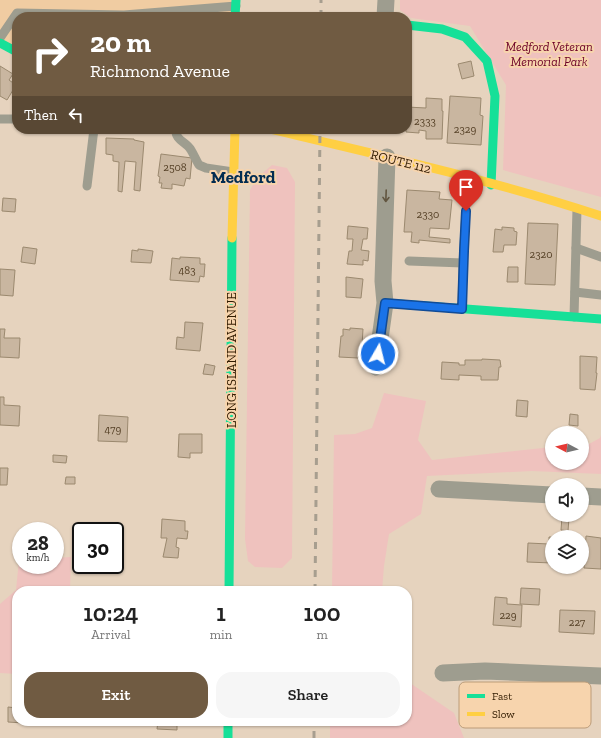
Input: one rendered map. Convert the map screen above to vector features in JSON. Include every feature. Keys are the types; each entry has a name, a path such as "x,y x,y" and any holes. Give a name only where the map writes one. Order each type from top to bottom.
{"street":[{"path":"385,12 386,0"},
{"path":"412,26 442,29 466,37 487,61 495,96 491,185"},
{"path":"0,43 12,49"},
{"name":"LONG ISLAND AVENUE","path":"229,586 234,134"},
{"name":"ROUTE 112","path":"291,134 543,197 601,216"},
{"path":"376,367 385,303 383,281 387,157"},
{"path":"385,303 601,319"},
{"path":"439,489 545,495"},
{"path":"589,496 601,497"},
{"path":"444,672 486,671 601,676"},
{"path":"228,726 228,738"}],"lane":[{"path":"152,12 236,3"},
{"path":"0,38 12,20"},
{"path":"0,119 12,119"},
{"path":"87,186 93,134"},
{"path":"176,134 178,139 190,147 199,165 206,168 233,172"},
{"path":"574,317 577,208"},
{"path":"462,309 466,211"},
{"path":"576,248 601,257"},
{"path":"409,261 463,263"},
{"path":"574,292 601,295"}],"shaded area":[{"path":"0,0 236,0 235,12 12,12 12,46 0,40"}],"green space":[{"name":"Medford Veteran Memorial Park","path":"400,0 601,0 601,197 503,170 506,85 470,26 412,18 412,12 403,12 400,10"},
{"path":"272,165 287,168 295,182 292,558 282,568 255,567 248,561 245,539 250,190 258,177"},
{"path":"384,393 426,401 418,440 432,460 545,448 545,470 589,470 589,444 600,438 601,435 601,474 532,471 427,476 421,514 389,534 382,586 332,586 334,435 355,434 372,428"},
{"path":"64,557 71,557 70,586 16,586 18,574 64,574"},
{"path":"12,594 12,674 0,673 0,604"},
{"path":"412,684 454,713 464,738 330,738 330,726 412,726"}],"building":[{"path":"471,61 474,76 462,79 458,64"},
{"path":"0,66 12,73 9,80 12,82 12,92 7,100 0,96"},
{"path":"450,96 481,98 480,115 483,116 481,145 447,143"},
{"path":"426,98 442,99 442,139 426,139 426,131 419,130 419,133 412,132 412,107 426,108"},
{"path":"106,138 134,139 144,142 140,191 134,190 136,162 125,161 122,192 118,191 119,162 113,161 113,155 106,154"},
{"path":"161,154 192,158 190,179 186,178 184,186 172,184 172,189 161,188 162,183 159,183 160,177 158,176"},
{"path":"407,190 440,192 439,199 452,200 449,229 430,228 429,237 450,239 450,243 419,240 419,243 411,242 412,232 404,232"},
{"path":"3,198 16,199 15,212 2,211"},
{"path":"528,223 558,224 555,285 525,284"},
{"path":"348,226 368,228 367,239 363,239 361,250 369,251 368,261 363,260 363,265 347,264 349,251 352,251 353,239 347,239"},
{"path":"502,227 514,228 514,231 517,232 516,245 504,245 503,252 493,252 495,229 502,230"},
{"path":"23,247 37,249 35,264 21,262"},
{"path":"138,249 153,251 151,263 131,262 132,250 138,251"},
{"path":"180,257 200,258 200,264 205,264 204,277 200,276 199,282 170,280 172,258 180,259"},
{"path":"508,267 518,267 518,282 507,282"},
{"path":"0,269 15,270 13,296 0,295"},
{"path":"346,277 363,279 361,298 346,297"},
{"path":"185,322 203,323 200,351 176,349 177,337 184,338"},
{"path":"350,328 363,329 362,346 365,346 364,357 339,357 343,329 350,330"},
{"path":"0,329 5,329 4,338 20,338 19,358 0,357"},
{"path":"580,356 597,357 595,390 580,389"},
{"path":"465,360 500,360 501,367 499,367 498,380 481,380 481,376 459,375 459,380 441,379 442,362 459,363 459,365 465,365"},
{"path":"205,364 215,366 213,375 203,374"},
{"path":"0,397 4,397 4,405 20,406 19,426 0,425"},
{"path":"517,400 528,401 527,417 516,416"},
{"path":"570,414 578,415 578,426 569,425"},
{"path":"99,415 128,417 127,442 98,441"},
{"path":"179,434 202,434 202,453 190,453 190,458 178,457"},
{"path":"53,455 67,456 66,463 53,462"},
{"path":"0,468 8,468 7,485 0,485"},
{"path":"66,477 75,477 75,484 65,484"},
{"path":"162,519 185,521 185,531 188,531 187,539 177,538 176,547 179,548 178,558 163,557 167,538 161,538"},
{"path":"562,522 569,522 568,530 561,530"},
{"path":"589,536 601,538 601,569 589,568"},
{"path":"528,543 545,544 545,563 527,562"},
{"path":"521,588 540,589 539,605 520,604"},
{"path":"495,597 507,598 507,604 522,605 521,627 493,625"},
{"path":"560,610 595,611 594,634 559,632"},
{"path":"8,707 12,707 12,722 8,722"},
{"path":"157,726 177,726 177,730 157,729"}],"railway":[{"path":"321,0 321,12"},
{"path":"315,586 320,134"},
{"path":"314,726 314,738"}],"traffic: fast":[{"path":"235,12 236,0"},
{"path":"412,26 442,29 465,37 487,61 495,96 491,185"},
{"path":"0,43 12,49"},
{"path":"229,586 232,238"},
{"path":"385,303 601,319"},
{"path":"228,726 228,738"}],"traffic: slow":[{"path":"232,238 235,134"},
{"path":"291,134 478,180 601,216"}],"district":[{"name":"Medford","path":"243,177"}],"route":[{"path":"378,354 385,303 462,309 466,211"}]}
